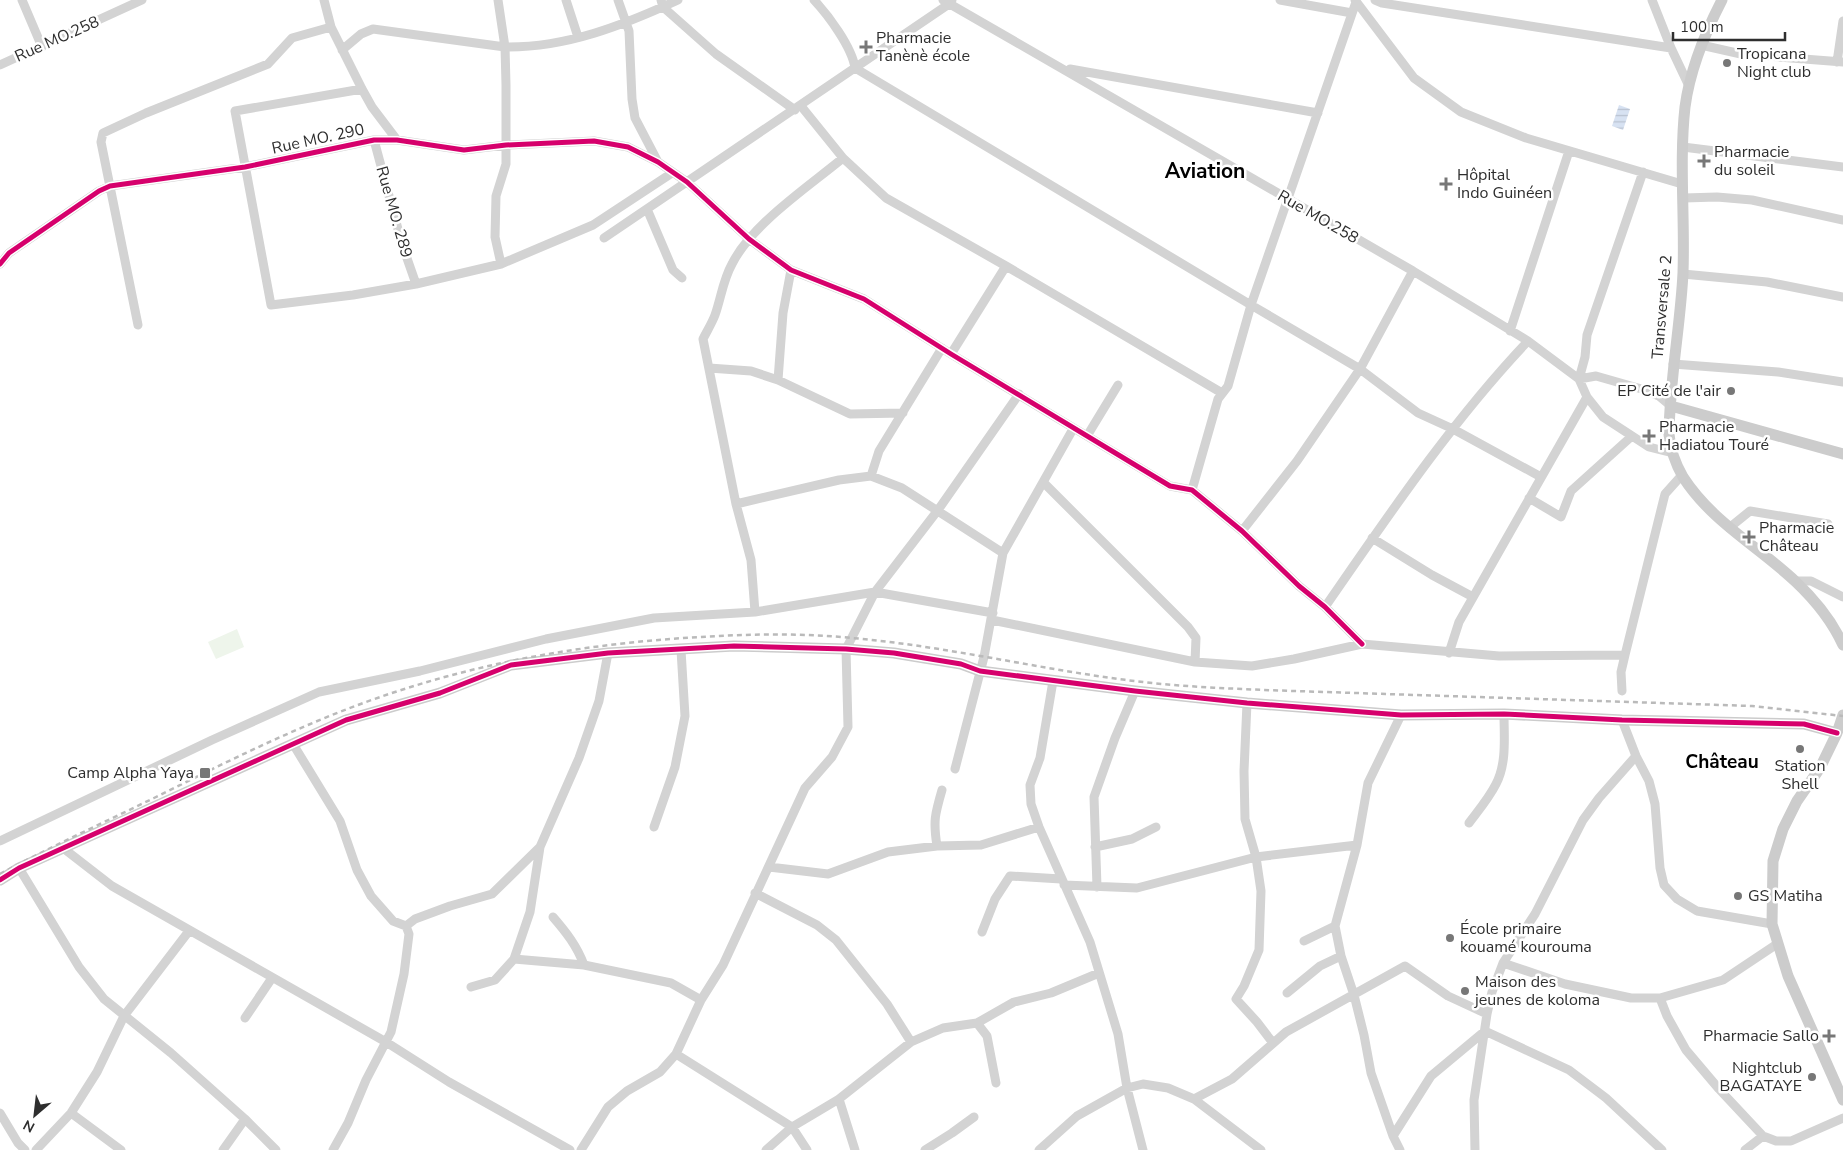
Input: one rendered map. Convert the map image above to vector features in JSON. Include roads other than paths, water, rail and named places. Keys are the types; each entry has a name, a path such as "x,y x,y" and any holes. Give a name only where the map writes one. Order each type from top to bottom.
{"street":[{"path":"22,0 42,47"},
{"name":"Rue MO.258","path":"0,65 142,0"},
{"path":"324,0 331,27 362,89 372,107 397,140"},
{"path":"498,0 505,47 506,164 496,196 496,237 501,264"},
{"path":"566,0 578,37"},
{"path":"618,0 629,31 632,100 635,118 658,162"},
{"path":"342,50 361,34 373,29 505,47 520,47 609,30 662,3 678,0"},
{"path":"814,0 825,13 854,58 855,68"},
{"path":"1280,0 1352,13"},
{"path":"1375,0 1382,3 1671,48"},
{"path":"1652,0 1671,48 1689,86"},
{"name":"Transversale 2","path":"1722,0 1701,45 1685,107 1682,184 1684,198 1683,274 1673,364 1669,435 1673,453 1682,475 1700,501 1729,528 1796,581 1818,606 1836,631 1843,645"},
{"path":"604,238 798,108 948,1"},
{"name":"Rue MO.258","path":"948,1 1413,271 1528,341 1579,379 1587,397 1603,417 1649,447 1673,453"},
{"path":"1356,1 1251,305 1228,386 1218,399 1192,490 1242,531 1298,586 1325,607 1362,644"},
{"path":"1356,1 1414,78 1461,112 1526,138 1682,184"},
{"path":"662,3 716,54 798,108 843,158 886,198 1222,393"},
{"path":"1701,45 1741,54 1840,62 1843,21"},
{"path":"138,325 100,142 103,133 146,113 268,64 292,38 331,27"},
{"path":"1061,67 1318,114"},
{"path":"855,68 1360,369 1418,413 1453,429 1541,477"},
{"path":"362,89 235,111 271,305 353,295 416,284 501,264 593,225 672,173"},
{"name":"Rue MO. 290","path":"0,264 18,248 99,191 110,186 245,167 374,140 397,140 464,150 506,145 594,141 628,147 658,162 687,182 749,239 792,270 864,299 1073,429 1170,486 1192,490"},
{"name":"Rue MO. 289","path":"374,140 402,244 416,284"},
{"path":"1683,147 1843,167"},
{"path":"1510,331 1569,151"},
{"path":"755,612 751,560 736,504 703,339 715,316 729,268 749,239 774,215 843,158"},
{"path":"1643,172 1587,335 1585,357 1579,379 1596,376 1645,390 1659,396 1671,406 1843,454"},
{"path":"1684,198 1717,197 1752,200 1843,220"},
{"path":"647,209 673,270 682,278"},
{"path":"951,354 1006,266"},
{"path":"778,380 783,313 792,270"},
{"path":"1242,531 1297,461 1360,369 1413,271"},
{"path":"1683,274 1768,282 1843,297"},
{"path":"1325,607 1372,538 1453,429 1494,376 1528,341"},
{"path":"871,476 879,451 942,348"},
{"path":"1673,364 1778,372 1843,382"},
{"path":"709,368 751,371 778,380 850,414 902,413"},
{"path":"1087,436 1118,385"},
{"path":"581,1150 608,1107 627,1091 660,1072 676,1054 701,1000 723,965 805,788 832,757 848,727 846,649 875,592 938,510 1019,394"},
{"path":"1449,653 1460,622 1473,597 1587,397"},
{"path":"955,769 993,617 1003,553 1073,429"},
{"path":"1529,498 1561,517 1571,491 1632,436"},
{"path":"1622,691 1621,672 1665,494 1682,475"},
{"path":"736,504 839,480 871,476 902,488 1003,553"},
{"path":"1044,483 1188,627 1196,638 1195,662"},
{"path":"1729,528 1750,511 1828,524"},
{"path":"1372,538 1432,575 1473,597"},
{"path":"1796,581 1811,581 1843,597"},
{"path":"0,841 212,740 319,692 420,671 546,639 654,618 755,612 875,592 1195,662 1252,666 1362,644 1499,656 1625,655"},
{"path":"0,880 19,868 346,720 440,693 511,665 608,653 734,646 846,649 961,664 980,671 1135,691 1247,703 1401,715 1504,714 1622,720 1804,724 1841,723 1820,768 1797,801 1783,830 1773,861 1772,924 1788,976 1843,1100"},
{"path":"654,827 675,767 685,716 681,650"},
{"path":"471,987 495,980 514,959 530,912 540,847 588,734 599,701 608,653"},
{"path":"1053,681 1040,758 1030,785 1031,804 1039,827 1090,942 1118,1034 1128,1088 1143,1150"},
{"path":"1097,887 1094,796 1111,747 1135,691"},
{"path":"1247,703 1245,819 1256,857 1262,892 1259,950 1244,986 1236,999 1273,1043"},
{"path":"1469,824 1496,785 1500,774 1504,754 1504,714"},
{"path":"1400,1150 1371,1073 1364,1035 1354,995 1341,956 1335,926 1357,845 1368,782 1401,715"},
{"path":"1622,720 1636,756 1649,780 1655,804 1660,868 1664,886 1677,899 1697,911 1772,924"},
{"path":"293,744 340,822 357,870 371,896 393,921 406,926 409,934 404,974 391,1032 366,1080 348,1123 333,1150"},
{"path":"1475,1150 1474,1100 1486,1014 1503,963 1535,914 1583,820 1599,798 1636,756"},
{"path":"937,846 934,825 942,790"},
{"path":"769,867 828,874 888,852 937,846 981,846 1039,827"},
{"path":"1095,847 1132,839 1156,827"},
{"path":"982,932 995,900 1010,876 1097,887 1138,888 1256,857 1357,845"},
{"path":"406,926 415,919 450,906 492,894 540,847"},
{"path":"63,848 112,886 386,1042 449,1082 570,1150"},
{"path":"19,868 79,967 104,999 172,1053 276,1150"},
{"path":"756,893 817,925 836,940 887,1004 911,1042"},
{"path":"553,917 566,932 584,965"},
{"path":"1304,941 1335,926"},
{"path":"36,1150 71,1113 98,1072 124,1016 189,931"},
{"path":"1503,963 1574,986 1631,998 1660,998 1722,980 1777,944"},
{"path":"1287,993 1320,966 1341,956"},
{"path":"514,959 584,965 671,983 701,1000"},
{"path":"1194,1098 1232,1079 1286,1032 1402,967 1408,966 1448,996 1486,1014"},
{"path":"766,1150 792,1127 839,1099 911,1042 943,1028 977,1023 1014,1002 1051,993 1099,973"},
{"path":"246,1018 272,978"},
{"path":"1660,998 1667,1016 1686,1050 1763,1136 1776,1141 1791,1142 1843,1118"},
{"path":"977,1023 987,1036 996,1083"},
{"path":"1394,1136 1431,1076 1485,1031"},
{"path":"1485,1031 1569,1070 1606,1098 1662,1150"},
{"path":"676,1054 792,1127 807,1150"},
{"path":"1040,1150 1077,1116 1128,1088 1143,1084 1168,1088 1194,1098 1261,1150"},
{"path":"839,1099 855,1150"},
{"path":"0,1113 18,1143 25,1150"},
{"path":"71,1113 120,1150"},
{"path":"925,1150 974,1117"},
{"path":"223,1150 245,1120"},
{"path":"1745,1150 1763,1136"}],"water":[{"path":"1619,105 1630,109 1623,130 1612,126"}],"railway":[{"path":"0,874 240,756 329,716 389,694 465,672 543,655 660,640 757,635 833,636 921,646 1092,675 1177,685 1264,690 1752,706 1843,716"}],"place":[{"name":"Pharmacie Tanènè école","path":"866,47"},
{"name":"Tropicana Night club","path":"1727,63"},
{"name":"Pharmacie du soleil","path":"1704,161"},
{"name":"Hôpital Indo Guinéen","path":"1446,184"},
{"name":"EP Cité de l'air","path":"1731,391"},
{"name":"Pharmacie Hadiatou Touré","path":"1649,436"},
{"name":"Pharmacie Château","path":"1749,537"},
{"name":"Station Shell","path":"1800,749"},
{"name":"Camp Alpha Yaya","path":"205,773"},
{"name":"GS Matiha","path":"1738,896"},
{"name":"École primaire kouamé kourouma","path":"1450,938"},
{"name":"Maison des jeunes de koloma","path":"1465,991"},
{"name":"Pharmacie Sallo","path":"1829,1036"},
{"name":"Nightclub BAGATAYE","path":"1812,1077"}],"district":[{"name":"Aviation","path":"1205,171"},
{"name":"Château","path":"1722,762"}]}
